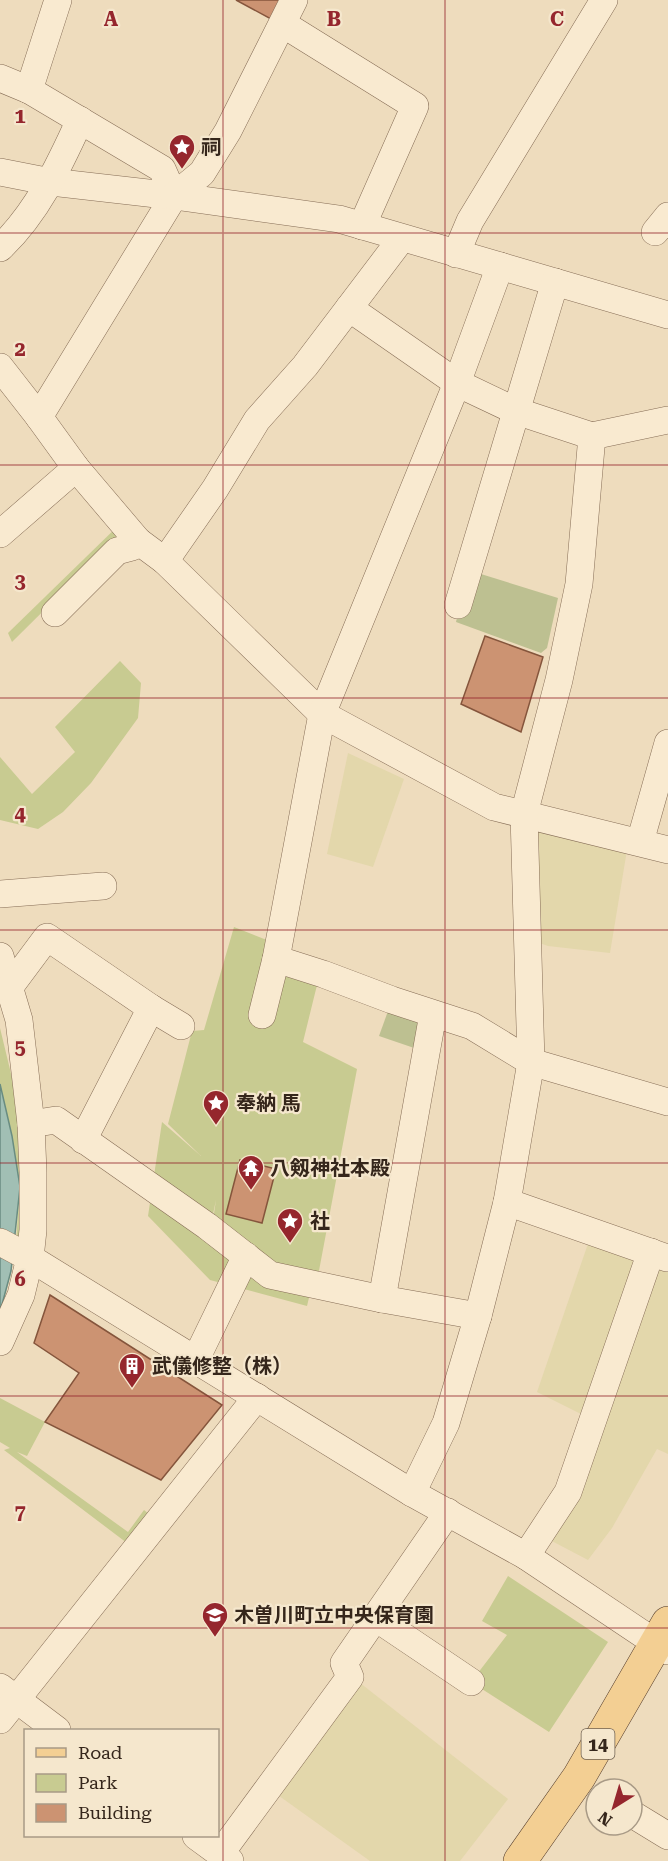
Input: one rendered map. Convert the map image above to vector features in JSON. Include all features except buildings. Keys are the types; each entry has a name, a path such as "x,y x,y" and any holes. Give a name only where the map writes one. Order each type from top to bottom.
{"main road":[{"name":"14","path":"590,1777 664,1639"},
{"name":"14","path":"520,1861 584,1786"}],"street":[{"path":"29,90 58,0"},
{"path":"39,417 174,195 202,172 228,131 294,0"},
{"path":"456,254 470,221 600,1"},
{"path":"283,24 415,106 362,226"},
{"path":"0,78 29,90 162,168 174,195"},
{"path":"0,248 14,235 51,182 80,120"},
{"path":"0,172 51,182 174,195 339,219 668,315"},
{"path":"165,561 215,489 257,420 305,366 402,238"},
{"path":"262,1015 276,959 322,714 457,383 500,266"},
{"path":"458,605 555,282"},
{"path":"349,308 457,383 516,411 592,436 668,420"},
{"path":"0,367 76,468 138,541 165,561 322,714 494,807 668,850"},
{"path":"412,1492 446,1423 478,1316 507,1202 531,1062 524,814 559,680 579,584 592,436"},
{"path":"0,534 76,468"},
{"path":"55,613 117,551 132,547 138,541"},
{"path":"640,842 668,743"},
{"path":"0,894 103,886"},
{"path":"9,988 47,937 181,1026"},
{"path":"0,956 19,1020 31,1124 33,1219 17,1251 21,1295 0,1342"},
{"path":"276,959 472,1026 531,1062 668,1102"},
{"path":"84,1140 151,1008"},
{"path":"382,1299 433,1014"},
{"path":"31,1124 56,1120 207,1226 270,1275 382,1299 478,1316"},
{"path":"507,1202 659,1256 568,1492 525,1556"},
{"path":"17,1251 412,1492 664,1639"},
{"path":"196,1359 246,1256"},
{"path":"53,1729 5,1702 257,1397"},
{"path":"197,1837 225,1858 350,1677 344,1664 448,1512"},
{"path":"376,1618 471,1682"},
{"path":"644,1821 668,1836"}],"shaded area":[{"path":"348,753 404,779 373,867 327,854"},
{"path":"524,823 627,850 610,953 548,946 528,939"},
{"path":"592,1232 668,1259 668,1454 657,1449 612,1528 588,1560 548,1539 591,1419 537,1392"},
{"path":"355,1679 508,1799 460,1861 370,1861 275,1793"}],"green space":[{"path":"122,522 127,528 12,642 8,633"},
{"path":"468,570 558,598 547,648 541,653 456,622"},
{"path":"120,661 141,683 138,718 91,783 63,812 38,829 0,820 0,757 32,794 75,752 55,727"},
{"path":"234,927 300,953 290,972 318,981 303,1042 357,1069 318,1276 274,1266 213,1220 216,1200 210,1228 270,1275 312,1285 307,1306 210,1280 148,1216 162,1122 201,1156 168,1124 192,1031 204,1030"},
{"path":"392,1000 433,1014 420,1050 379,1036"},
{"path":"0,1028 26,1136 23,1247 16,1242 20,1187 0,1087"},
{"path":"0,1398 45,1422 27,1456 17,1452 128,1532 144,1510 150,1515 127,1543 4,1450 10,1448 0,1442"},
{"path":"508,1576 608,1642 549,1732 471,1682 507,1635 482,1621"}],"water":[{"path":"0,1084 12,1136 20,1187 11,1271 0,1312"}],"place":[{"name":"祠","path":"182,170"},
{"name":"奉納 馬","path":"216,1126"},
{"name":"八剱神社本殿","path":"251,1191"},
{"name":"社","path":"290,1244"},
{"name":"武儀修整（株）","path":"132,1389"},
{"name":"木曽川町立中央保育園","path":"215,1638"}]}
